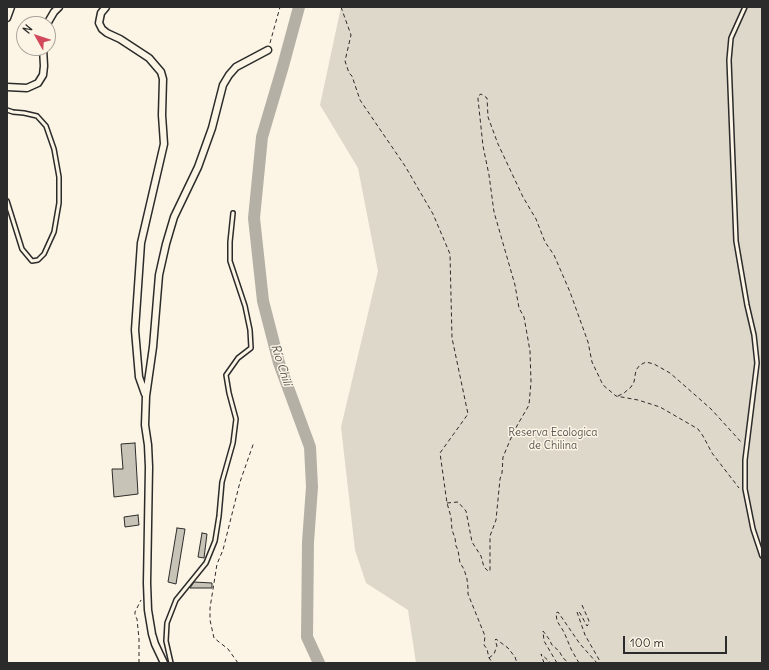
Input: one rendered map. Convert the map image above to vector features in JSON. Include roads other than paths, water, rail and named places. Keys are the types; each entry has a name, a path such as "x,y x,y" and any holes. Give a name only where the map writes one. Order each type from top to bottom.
{"street":[{"path":"7,18 11,7"},
{"path":"52,16 59,7"},
{"path":"106,7 101,13 99,23 102,29 149,58 161,72 163,79 162,115 164,144 141,243 135,330 139,377 146,396"},
{"path":"164,663 152,634 147,595 149,467 145,425 146,396 153,347 159,275 174,217 198,167 212,128 223,85 236,67 268,50"},
{"path":"7,87 27,88 38,83 43,75 43,56"}],"lane":[{"path":"745,7 731,38 729,60 736,241 754,336 757,363 744,474 746,496 753,529 762,556"},
{"path":"7,110 37,116 46,126 54,149 59,177 59,203 54,232 44,254 38,260 32,261 22,249 7,201"},
{"path":"171,663 166,641 167,623 176,600 206,563 215,541 222,482 233,443 236,419 226,375 238,358 251,348 248,318 230,261 233,213"}],"waterway":[{"name":"Río Chili","path":"299,7 262,137 254,218 263,301 279,363 310,447 312,487 308,542 307,637 319,663"}],"park label":[{"name":"Reserva Ecologica de Chilina","path":"553,439"}]}
